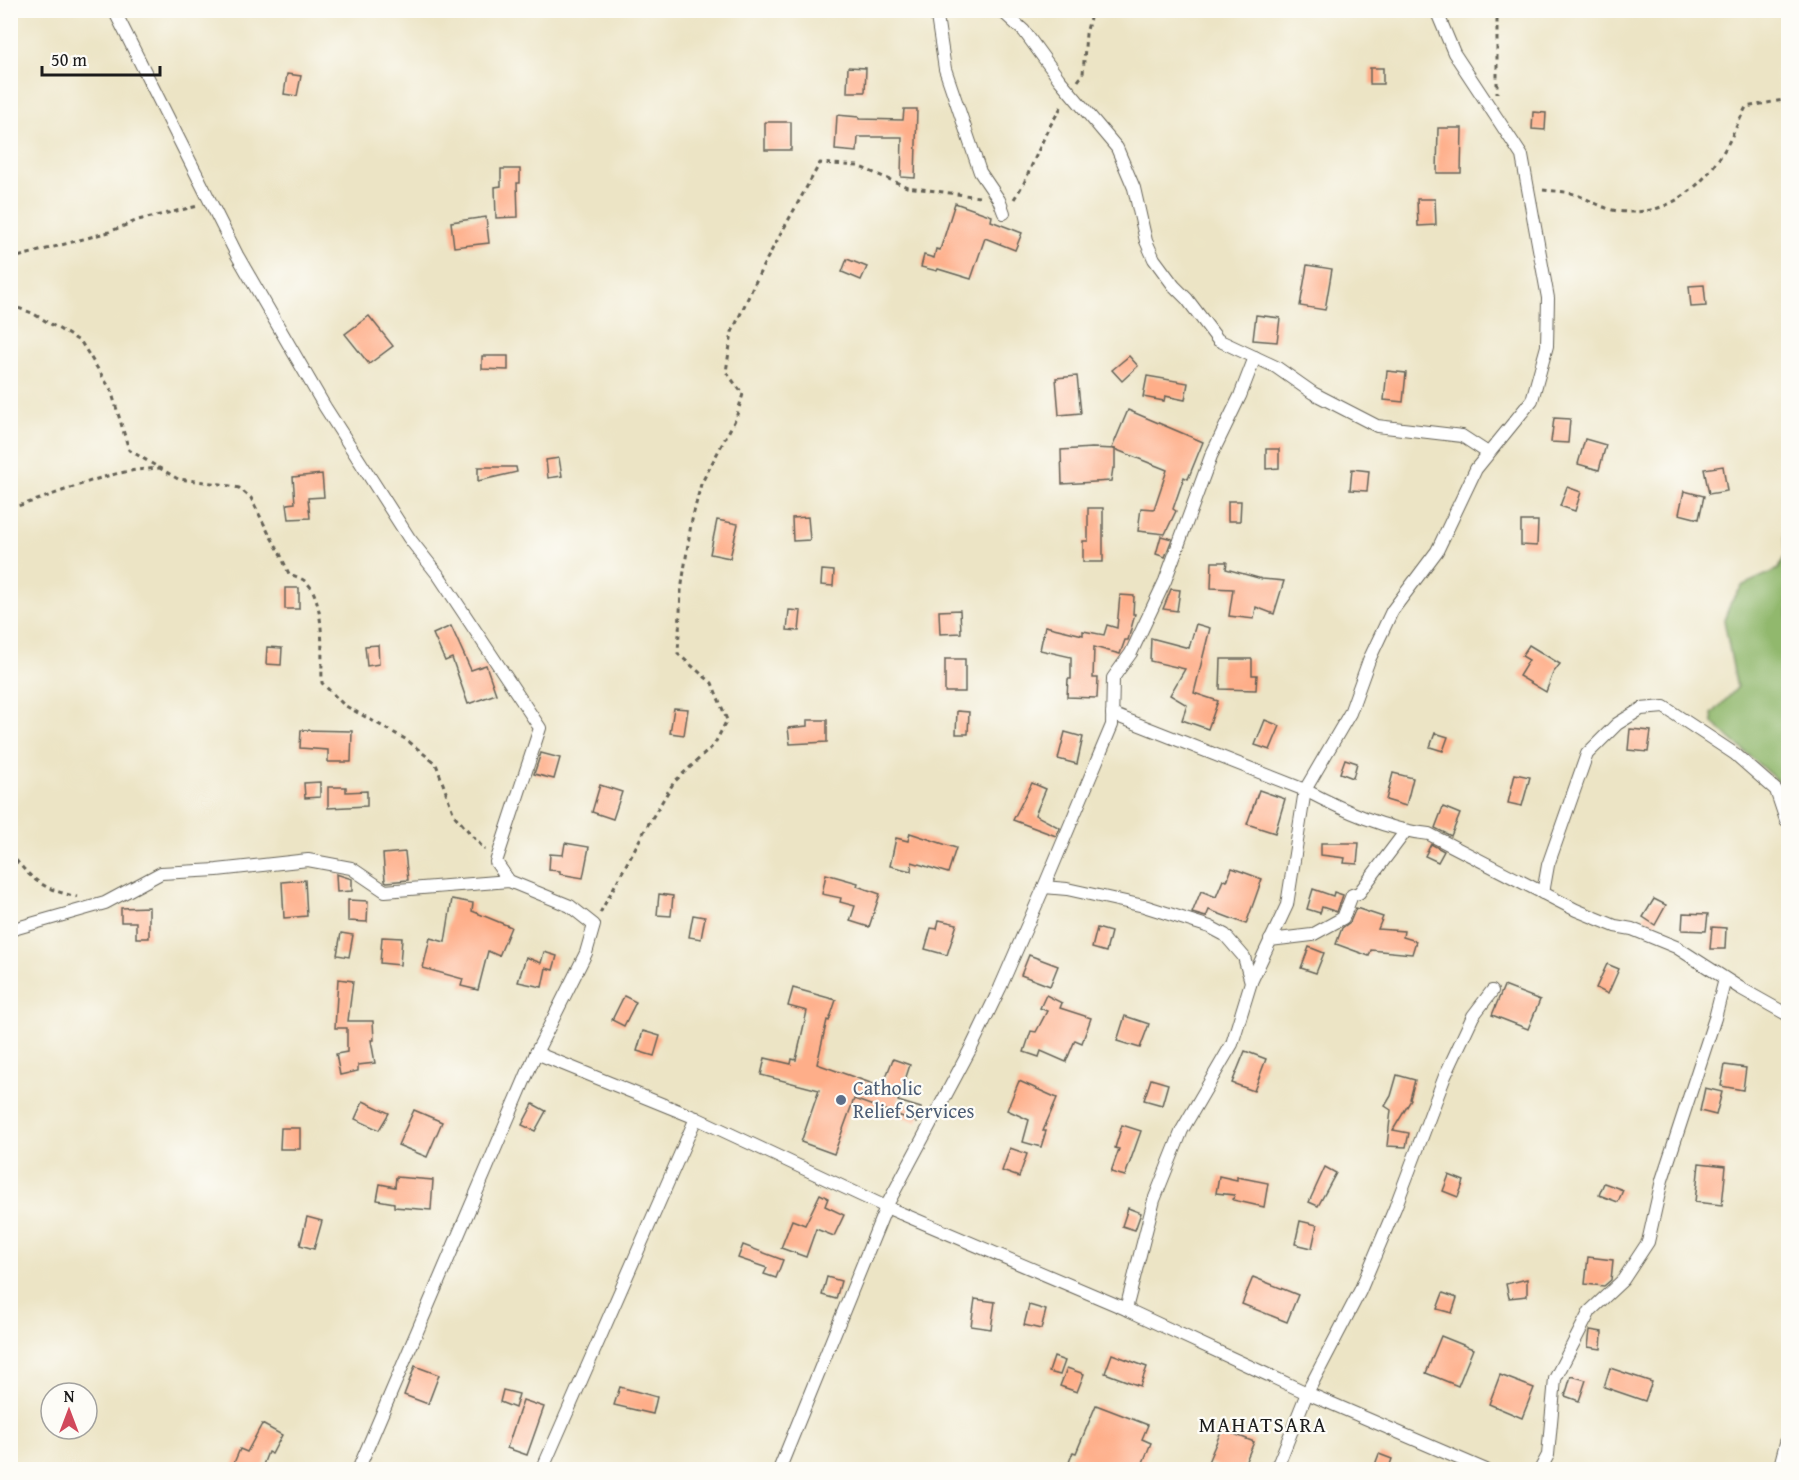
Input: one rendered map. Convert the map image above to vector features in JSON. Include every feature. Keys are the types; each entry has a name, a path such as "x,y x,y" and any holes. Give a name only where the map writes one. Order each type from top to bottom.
{"street":[{"path":"114,10 237,255 325,407 409,538 439,576 540,728 496,862 509,881"},
{"path":"936,10 945,69 980,172 999,200 1004,213"},
{"path":"1000,10 1024,31 1059,80 1117,148 1134,188 1146,241 1154,259 1218,340 1276,367 1313,393 1377,426 1462,436 1488,453"},
{"path":"1126,1309 1154,1200 1182,1130 1232,1044 1251,982 1287,905 1305,790 1350,712 1369,660 1392,611 1437,551 1476,468 1532,400 1547,346 1548,298 1522,156 1454,53 1436,10"},
{"path":"779,1470 886,1207 972,1046 1044,886 1112,725 1113,678 1131,653 1165,581 1211,456 1240,396 1255,357"},
{"path":"1543,893 1548,865 1587,754 1617,724 1641,709 1664,707 1735,754 1776,790 1788,821"},
{"path":"1112,714 1305,790 1328,803 1405,832 1429,834 1576,910 1676,946 1725,979 1788,1015"},
{"path":"1270,940 1312,935 1343,918 1352,895 1359,893 1405,832"},
{"path":"10,930 105,903 161,873 217,870 308,860 351,868 386,891 509,881 570,906 594,925 586,953 536,1053 358,1470"},
{"path":"1044,886 1144,906 1210,927 1225,935 1244,957 1251,982"},
{"path":"1540,1470 1548,1455 1555,1378 1590,1311 1623,1280 1648,1242 1662,1180 1715,1018 1725,979"},
{"path":"1276,1470 1307,1393 1360,1291 1395,1209 1445,1076 1473,1016 1492,991"},
{"path":"536,1053 696,1118 886,1207 1126,1309 1307,1393 1486,1470"},
{"path":"542,1470 696,1118"},
{"path":"1779,1470 1788,1436"}],"path":[{"path":"1004,213 1024,183 1047,131 1083,74 1086,34 1092,10"},
{"path":"1497,10 1499,122"},
{"path":"1529,189 1572,193 1597,206 1618,211 1663,208 1690,192 1718,160 1746,107 1788,99"},
{"path":"594,925 646,828 674,782 714,745 727,720 712,683 678,654 681,591 691,524 701,484 736,418 743,394 726,372 732,332 763,266 820,163 858,166 907,187 999,200"},
{"path":"10,259 109,232 138,220 212,203"},
{"path":"10,305 32,313 81,342 111,390 129,450 178,479 239,488 252,498 289,574 306,581 315,594 320,615 322,683 344,705 407,740 436,764 454,815 496,862"},
{"path":"10,508 130,471 160,468"},
{"path":"10,853 30,877 54,891 105,903"}],"green space":[{"path":"1788,469 1788,801 1784,787 1713,723 1712,714 1737,688 1724,620 1731,602 1743,585 1779,569 1785,554 1782,496"}],"building":[{"path":"848,67 866,68 865,92 847,92"},
{"path":"1370,68 1383,68 1383,84 1370,84"},
{"path":"287,74 301,76 297,96 284,94"},
{"path":"904,109 917,109 915,178 901,177 902,137 858,137 857,152 835,150 837,115 859,117 859,119 903,120"},
{"path":"1533,112 1546,113 1545,130 1532,129"},
{"path":"765,122 791,122 791,150 765,150"},
{"path":"1438,128 1462,128 1461,173 1437,173"},
{"path":"501,169 520,169 520,183 517,183 518,217 496,218 495,187 501,186"},
{"path":"1417,199 1435,199 1436,225 1418,226"},
{"path":"955,203 992,216 991,221 1022,233 1015,250 985,238 971,279 938,269 937,271 921,267 924,255 934,258 936,249 940,250"},
{"path":"486,217 489,243 454,247 451,222"},
{"path":"847,259 867,267 861,280 842,272"},
{"path":"1307,265 1332,269 1325,310 1300,306"},
{"path":"1704,285 1706,306 1691,307 1689,286"},
{"path":"1256,315 1280,318 1277,342 1253,340"},
{"path":"369,316 393,346 369,364 345,334"},
{"path":"482,356 508,356 508,370 482,369"},
{"path":"1129,356 1138,366 1122,381 1112,370"},
{"path":"1387,371 1406,373 1403,402 1384,400"},
{"path":"1077,376 1081,413 1059,415 1056,378"},
{"path":"1147,376 1188,383 1185,400 1165,396 1164,401 1143,397"},
{"path":"1128,410 1203,442 1188,479 1184,477 1173,509 1176,511 1165,534 1138,531 1141,508 1154,509 1167,470 1112,448"},
{"path":"1554,418 1570,419 1568,443 1551,442"},
{"path":"1585,439 1606,445 1599,470 1578,464"},
{"path":"1115,449 1115,468 1113,468 1111,481 1062,484 1061,450"},
{"path":"1266,449 1279,449 1279,468 1266,469"},
{"path":"559,458 562,476 548,478 546,460"},
{"path":"1723,466 1727,491 1709,494 1704,469"},
{"path":"478,467 516,467 517,472 478,481"},
{"path":"1352,469 1369,471 1367,491 1350,490"},
{"path":"322,474 324,497 308,498 310,518 289,519 287,504 295,503 293,477"},
{"path":"1567,487 1581,492 1575,511 1560,506"},
{"path":"1684,491 1704,496 1699,519 1679,514"},
{"path":"1228,501 1241,501 1240,521 1228,521"},
{"path":"1088,508 1103,508 1103,562 1083,562 1083,541 1088,541"},
{"path":"808,517 810,540 793,541 792,518"},
{"path":"717,520 738,524 730,558 710,554"},
{"path":"1521,521 1538,521 1537,546 1521,545"},
{"path":"1161,536 1172,539 1165,557 1156,554"},
{"path":"1212,562 1227,562 1226,569 1262,579 1284,581 1274,614 1256,607 1254,619 1229,616 1233,589 1211,588"},
{"path":"822,570 834,571 833,586 821,585"},
{"path":"285,588 299,588 299,609 285,609"},
{"path":"1171,589 1180,590 1177,611 1163,609"},
{"path":"1120,595 1134,596 1133,614 1135,614 1128,640 1125,640 1120,654 1094,647 1093,678 1098,678 1097,698 1067,697 1068,679 1071,679 1071,657 1040,650 1045,626 1083,635 1083,631 1104,635 1107,625 1117,628"},
{"path":"789,610 801,611 799,631 787,630"},
{"path":"960,610 961,633 940,634 939,611"},
{"path":"1196,624 1210,628 1194,693 1218,701 1208,729 1182,720 1187,705 1170,695 1185,669 1150,661 1151,638 1189,648"},
{"path":"451,626 471,670 486,665 496,694 468,704 452,658 445,661 433,634"},
{"path":"378,645 379,664 367,666 365,646"},
{"path":"1529,645 1560,664 1553,673 1546,692 1519,676 1529,660 1522,656"},
{"path":"267,647 282,648 281,665 266,664"},
{"path":"945,659 965,659 965,692 945,692"},
{"path":"1221,659 1252,659 1252,675 1257,675 1256,690 1220,689"},
{"path":"674,708 688,709 684,735 670,733"},
{"path":"957,711 969,712 968,734 956,734"},
{"path":"807,720 827,720 827,742 790,744 788,728 807,726"},
{"path":"1265,720 1280,726 1270,750 1255,745"},
{"path":"1630,729 1651,731 1648,752 1628,750"},
{"path":"301,730 352,731 351,762 328,762 328,750 300,748"},
{"path":"1065,732 1083,737 1077,764 1058,759"},
{"path":"1435,733 1448,737 1443,751 1430,747"},
{"path":"541,753 560,758 554,779 534,774"},
{"path":"1345,759 1357,763 1353,778 1340,773"},
{"path":"1393,773 1413,778 1406,806 1386,800"},
{"path":"1515,774 1530,777 1522,806 1508,803"},
{"path":"320,782 320,797 305,798 304,783"},
{"path":"1032,783 1046,789 1035,815 1060,828 1056,836 1013,820"},
{"path":"600,785 622,792 613,819 592,812"},
{"path":"328,787 346,787 346,792 367,791 367,806 328,808"},
{"path":"1259,790 1285,799 1275,833 1247,824"},
{"path":"1443,807 1460,814 1451,836 1435,828"},
{"path":"910,833 956,848 948,873 912,862 911,871 890,866 896,838 908,841"},
{"path":"565,843 589,847 583,878 549,870 550,854 563,855"},
{"path":"1321,843 1359,843 1357,864 1344,863 1345,858 1321,855"},
{"path":"1431,844 1444,851 1438,862 1425,856"},
{"path":"405,852 408,880 385,881 383,854"},
{"path":"1232,868 1262,879 1246,924 1209,910 1206,917 1192,913 1201,891 1216,897 1223,880 1227,881"},
{"path":"336,874 352,879 352,891 337,892"},
{"path":"826,874 858,883 857,886 880,894 869,927 850,921 855,906 840,902 841,898 822,894"},
{"path":"305,880 307,916 284,918 282,882"},
{"path":"1313,889 1333,896 1334,892 1343,895 1337,912 1322,907 1320,913 1307,909"},
{"path":"659,894 673,896 671,916 657,915"},
{"path":"452,899 473,903 472,911 511,927 499,956 488,951 478,990 461,986 463,979 423,968 430,938 445,942"},
{"path":"1654,899 1666,905 1655,925 1643,917"},
{"path":"348,900 368,901 367,922 348,921"},
{"path":"149,907 149,938 136,938 136,922 121,922 121,908"},
{"path":"1356,908 1383,917 1378,929 1404,931 1403,937 1416,941 1412,954 1371,950 1369,956 1336,944 1342,928 1350,922"},
{"path":"1683,913 1708,914 1706,931 1682,930"},
{"path":"693,915 705,917 701,939 689,937"},
{"path":"939,920 957,924 947,955 925,949 931,928 937,929"},
{"path":"1712,927 1726,928 1725,949 1710,949"},
{"path":"1097,928 1111,932 1106,952 1092,948"},
{"path":"341,933 353,935 349,957 337,955"},
{"path":"382,937 402,938 400,965 380,963"},
{"path":"1309,947 1324,953 1316,973 1301,968"},
{"path":"544,952 557,956 553,970 546,968 542,987 518,982 526,957 541,963"},
{"path":"1029,955 1058,966 1050,986 1021,975"},
{"path":"1607,964 1619,969 1608,994 1596,988"},
{"path":"338,979 353,981 348,1021 373,1021 374,1040 371,1040 375,1063 358,1065 358,1071 340,1075 336,1054 347,1052 347,1028 335,1028"},
{"path":"1504,986 1540,1000 1528,1029 1492,1015"},
{"path":"793,988 836,1000 829,1021 827,1020 817,1064 882,1087 893,1059 910,1065 898,1101 921,1108 917,1122 854,1099 834,1154 801,1142 819,1090 761,1075 765,1058 791,1064 792,1059 796,1060 807,1011 788,1006"},
{"path":"1046,995 1062,1003 1060,1008 1091,1018 1082,1043 1075,1040 1066,1062 1041,1051 1039,1057 1024,1052 1031,1031 1036,1032 1047,1011 1040,1008"},
{"path":"624,996 636,1002 624,1026 612,1020"},
{"path":"1125,1016 1149,1024 1140,1048 1117,1041"},
{"path":"643,1031 660,1036 654,1056 637,1051"},
{"path":"1245,1051 1266,1059 1254,1091 1232,1083"},
{"path":"1725,1065 1746,1068 1743,1090 1721,1086"},
{"path":"1397,1075 1415,1080 1411,1100 1393,1130 1409,1133 1406,1147 1387,1146 1391,1110 1385,1106 1391,1096"},
{"path":"1151,1079 1168,1084 1162,1105 1144,1100"},
{"path":"1019,1081 1057,1098 1043,1131 1046,1131 1041,1147 1023,1142 1029,1120 1007,1110"},
{"path":"1705,1088 1722,1092 1716,1115 1700,1111"},
{"path":"363,1101 389,1113 379,1130 355,1119"},
{"path":"533,1104 546,1111 535,1131 522,1125"},
{"path":"414,1110 442,1122 427,1157 398,1145"},
{"path":"1122,1125 1141,1131 1125,1176 1111,1172 1119,1149 1115,1148"},
{"path":"281,1128 300,1128 300,1149 280,1149"},
{"path":"1010,1148 1027,1154 1019,1177 1002,1171"},
{"path":"1699,1163 1726,1166 1722,1205 1695,1202"},
{"path":"1325,1167 1336,1173 1318,1206 1309,1202"},
{"path":"1449,1175 1464,1181 1458,1197 1443,1191"},
{"path":"1219,1176 1268,1183 1264,1207 1233,1200 1234,1195 1216,1193"},
{"path":"396,1177 433,1180 431,1210 394,1207 394,1203 377,1200 380,1184 395,1187"},
{"path":"1604,1183 1623,1190 1618,1202 1599,1195"},
{"path":"820,1194 828,1198 825,1206 844,1215 834,1236 816,1229 806,1257 781,1248 792,1220 805,1225"},
{"path":"1128,1208 1141,1213 1135,1230 1122,1226"},
{"path":"307,1217 322,1221 314,1249 300,1245"},
{"path":"1300,1221 1317,1225 1312,1248 1295,1244"},
{"path":"743,1245 783,1260 776,1278 764,1274 767,1268 738,1258"},
{"path":"1588,1257 1613,1260 1611,1280 1604,1286 1585,1284"},
{"path":"827,1277 841,1281 836,1299 822,1295"},
{"path":"1253,1277 1298,1295 1287,1322 1242,1304"},
{"path":"1527,1279 1527,1296 1509,1298 1506,1284"},
{"path":"1443,1293 1457,1298 1452,1313 1437,1309"},
{"path":"975,1299 995,1302 991,1329 971,1326"},
{"path":"1029,1305 1046,1310 1041,1329 1024,1325"},
{"path":"1590,1330 1602,1332 1601,1349 1588,1347"},
{"path":"1441,1336 1473,1349 1458,1386 1426,1373"},
{"path":"1112,1354 1147,1367 1140,1386 1105,1373"},
{"path":"1054,1357 1065,1361 1060,1375 1049,1372"},
{"path":"415,1366 439,1375 428,1404 404,1395"},
{"path":"1067,1368 1084,1374 1077,1392 1060,1386"},
{"path":"1610,1368 1652,1382 1645,1401 1604,1387"},
{"path":"1500,1375 1534,1388 1522,1418 1489,1404"},
{"path":"1571,1376 1586,1380 1579,1401 1565,1396"},
{"path":"620,1387 657,1397 653,1414 614,1405"},
{"path":"503,1390 519,1394 515,1408 500,1402"},
{"path":"523,1400 544,1407 527,1455 507,1448"},
{"path":"1096,1405 1148,1425 1142,1439 1151,1443 1140,1470 1066,1470 1073,1452 1076,1453"},
{"path":"262,1424 282,1435 272,1454 268,1452 261,1470 231,1470 240,1449 247,1452"},
{"path":"1222,1429 1254,1442 1242,1470 1226,1470 1208,1462"},
{"path":"1379,1454 1392,1459 1388,1470 1373,1470"}],"place":[{"name":"Catholic Relief Services","path":"841,1100"}],"district":[{"name":"MAHATSARA","path":"1263,1425"}]}
